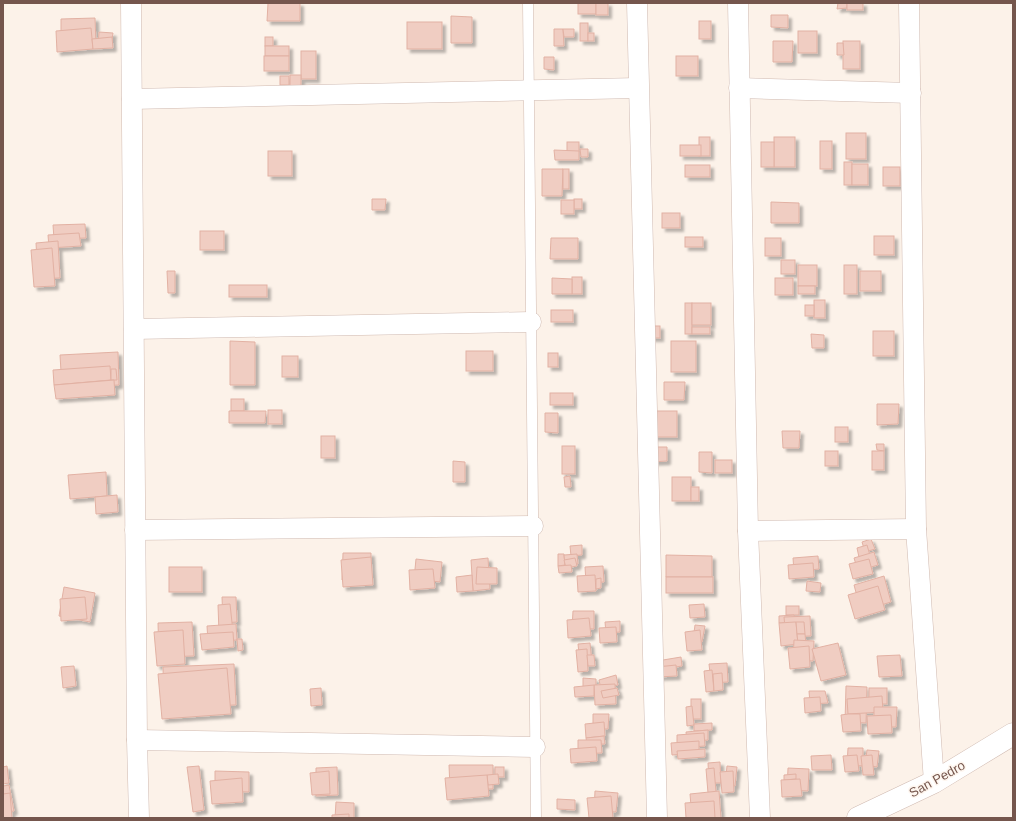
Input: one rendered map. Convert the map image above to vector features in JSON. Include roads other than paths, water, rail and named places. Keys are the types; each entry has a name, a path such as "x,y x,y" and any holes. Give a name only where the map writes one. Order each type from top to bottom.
{"street":[{"path":"131,3 137,740 139,818"},
{"path":"637,3 657,818"},
{"path":"738,3 748,531 760,818"},
{"path":"909,3 916,529 934,782"},
{"path":"132,99 638,88"},
{"path":"739,88 910,93"},
{"path":"134,329 531,322"},
{"path":"135,530 533,526"},
{"path":"748,531 916,529"},
{"name":"San Pedro","path":"858,818 934,782 1013,734"},
{"path":"137,740 535,747"}],"lane":[{"path":"528,3 536,818"}]}
